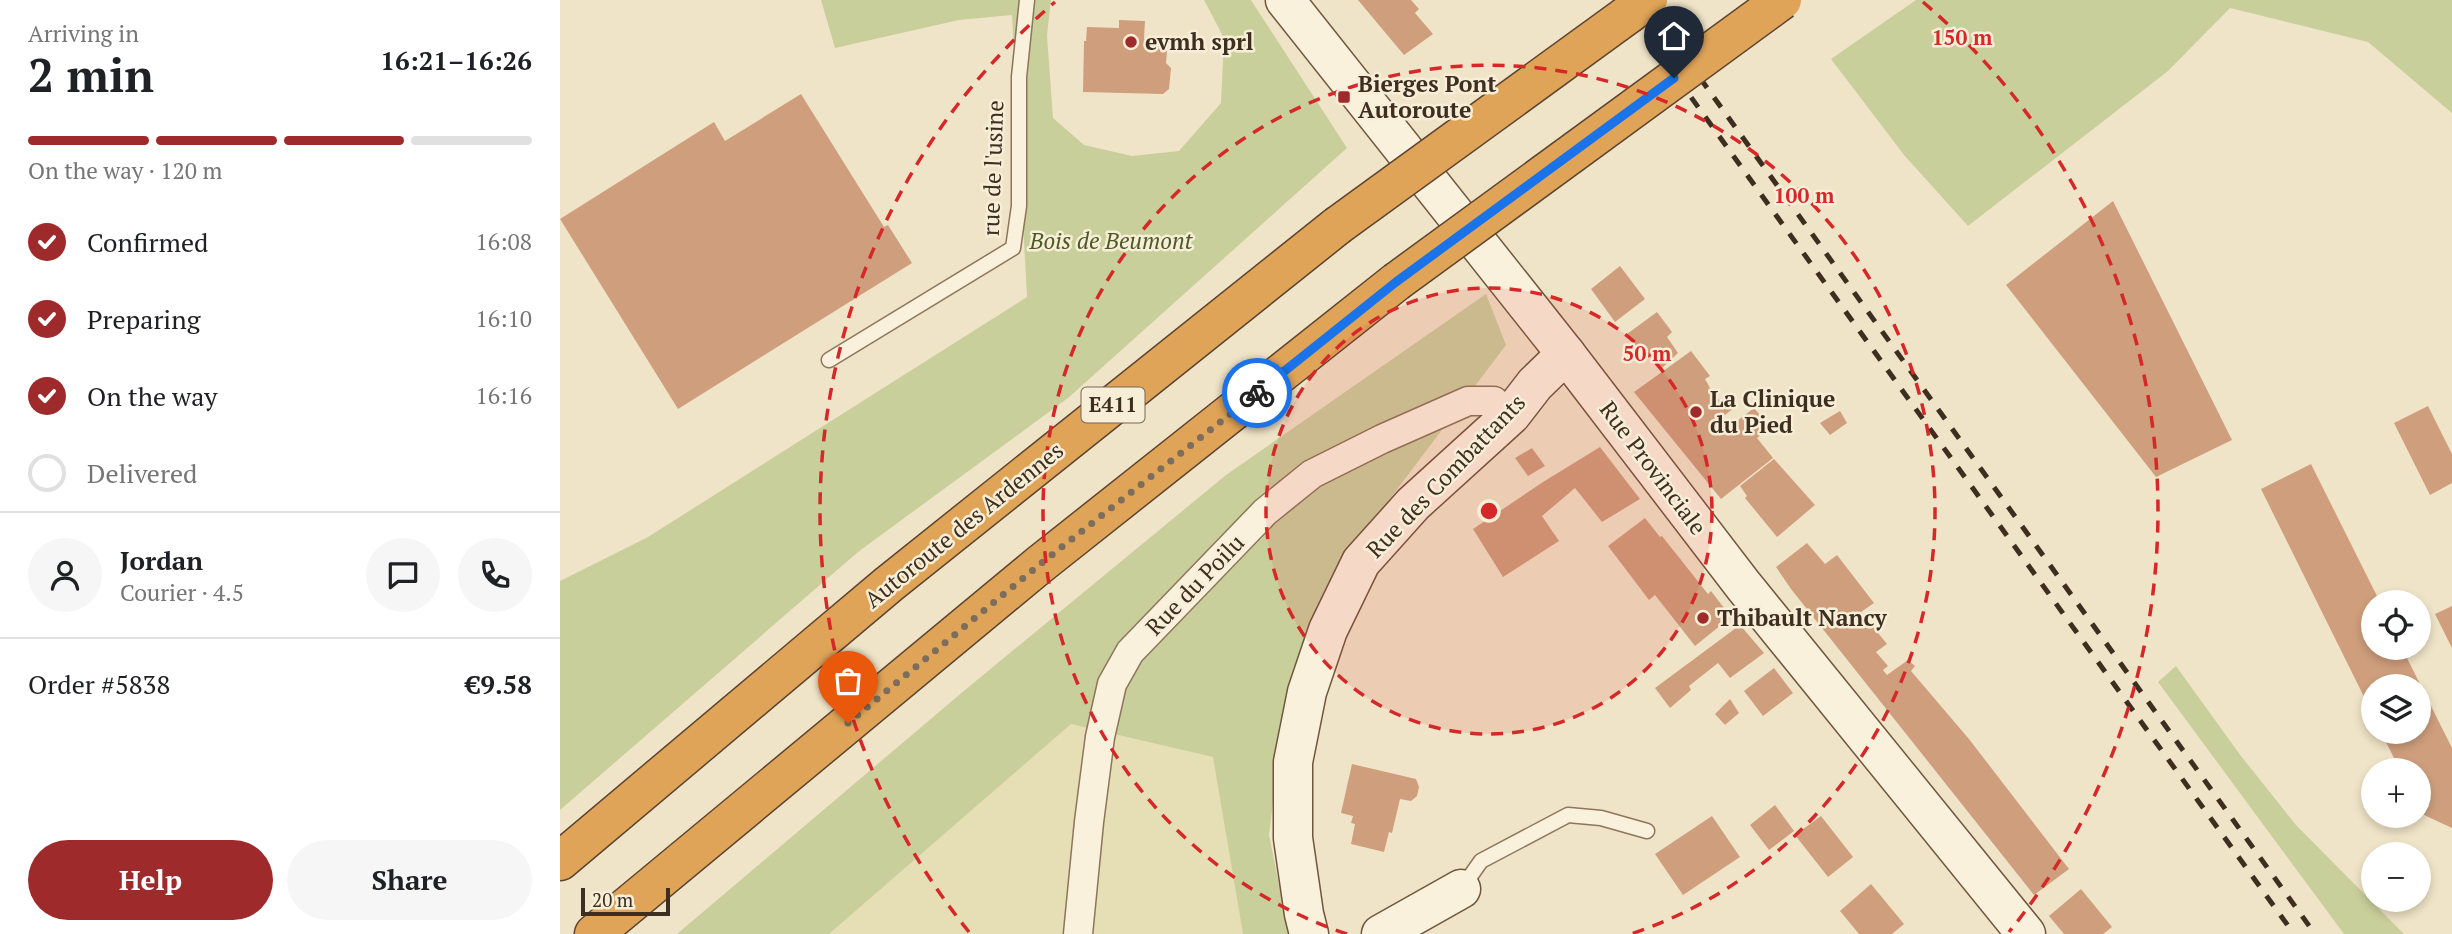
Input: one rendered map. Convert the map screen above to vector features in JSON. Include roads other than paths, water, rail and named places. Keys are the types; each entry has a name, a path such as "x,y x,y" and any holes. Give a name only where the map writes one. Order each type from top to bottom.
{"highway":[{"name":"Autoroute des Ardennes","path":"560,861 889,584 1337,226 1648,0"},
{"path":"594,934 1039,565 1396,282 1782,0"}],"street":[{"name":"Rue Provinciale","path":"1285,0 1566,354 1743,585 2026,934"},
{"name":"Rue des Combattants","path":"1309,934 1293,838 1293,762 1307,692 1328,630 1362,562 1413,504 1511,415 1535,384 1566,354"},
{"name":"Rue du Poilu","path":"1078,934 1100,737 1112,684 1130,652 1265,512 1312,474 1468,401 1494,401 1511,415"},
{"path":"1381,934 1461,889"}],"lane":[{"name":"rue de l'usine","path":"829,360 1013,248 1019,205 1019,77 1027,0"},
{"path":"1461,889 1481,861 1568,815 1601,818 1647,831"}],"railway":[{"path":"1621,0 2294,934"},
{"path":"1644,0 2315,934"}],"place":[{"name":"evmh sprl","path":"1131,42"},
{"name":"Bierges Pont Autoroute","path":"1344,97"},
{"name":"La Clinique du Pied","path":"1696,412"},
{"name":"Thibault Nancy","path":"1703,618"}],"park label":[{"name":"Bois de Beumont","path":"1111,241"}]}
